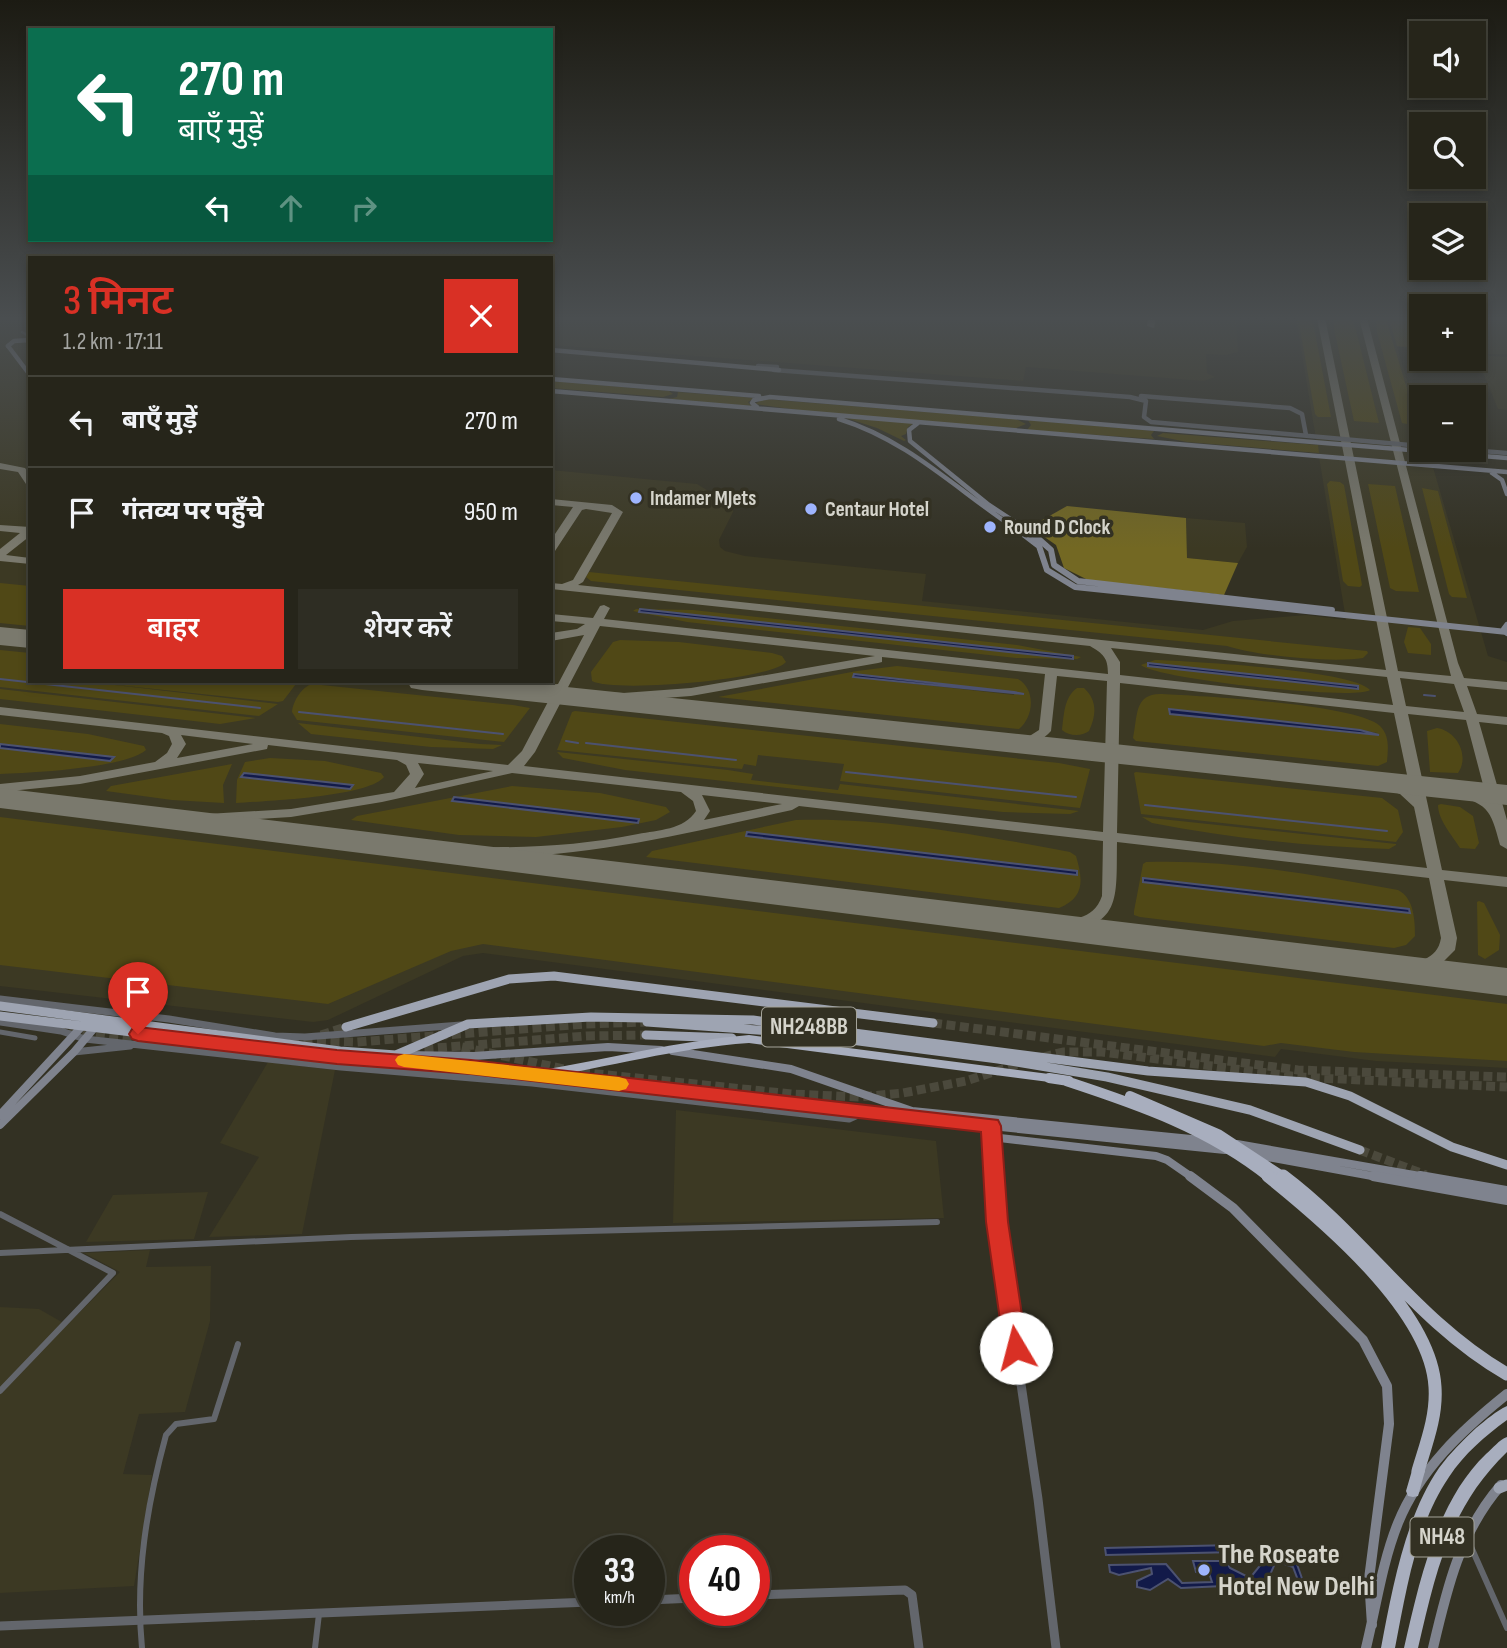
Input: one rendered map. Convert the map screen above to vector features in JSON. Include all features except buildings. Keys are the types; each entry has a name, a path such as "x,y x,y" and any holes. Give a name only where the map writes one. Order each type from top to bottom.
{"highway":[{"path":"345,1027 509,979 543,976 582,978 933,1023"},
{"name":"NH248BB","path":"0,1006 89,1018 97,1024 337,1057 408,1061 537,1075"},
{"name":"NH248BB","path":"0,1016 82,1027 97,1024 396,1055 464,1025 591,1017 753,1020 1148,1071 1306,1082 1350,1096 1452,1147 1507,1165"},
{"name":"NH248BB","path":"647,1022 797,1033 1041,1065 1107,1077 1250,1110 1360,1150"},
{"name":"NH248BB","path":"646,1035 749,1039"},
{"path":"537,1075 595,1066 719,1040 749,1039 1100,1087 1151,1104 1207,1128 1261,1160 1302,1191 1343,1228 1439,1328 1481,1361 1507,1374"},
{"path":"1066,1081 1133,1103 1201,1132 1296,1198 1333,1231 1376,1278 1407,1316 1424,1346 1434,1374 1433,1415 1413,1491"},
{"name":"NH48","path":"1388,1648 1406,1561 1437,1483 1475,1436 1507,1412"},
{"name":"NH48","path":"1411,1648 1428,1571 1458,1499 1496,1452 1507,1443"}],"main road":[{"path":"597,395 1507,470"},
{"path":"657,400 674,395"},
{"path":"746,395 1385,448 1507,454"},
{"path":"764,409 756,407 752,402 770,397"},
{"path":"797,411 864,426 904,445 983,508 1033,540 1050,574 1075,587 1507,629"},
{"path":"1012,430 1027,426 1023,420 1014,418"},
{"path":"928,423 912,426 908,437 910,441 989,505 1042,539 1051,550 1054,565 1078,581 1507,629"},
{"path":"1169,431 1160,431 1153,435 1156,440 1169,443"},
{"path":"1385,448 1376,449 1372,453 1376,458 1387,462"},
{"path":"1450,467 1496,475 1502,480 1507,494"},
{"path":"0,1115 89,1018"},
{"path":"0,1125 74,1052 97,1024"},
{"path":"396,1055 484,1056 535,1050 608,1047 668,1050 791,1069 912,1111 1258,1147 1507,1191"},
{"path":"537,1075 635,1091 1186,1144 1507,1200"},
{"path":"991,1137 1127,1152 1167,1160 1233,1208 1363,1340 1387,1386 1389,1406 1369,1579 1372,1625"},
{"path":"1366,1648 1397,1525 1413,1491 1447,1445 1507,1394"},
{"path":"1433,1648 1454,1562 1490,1496 1504,1484"}],"street":[{"path":"1103,395 1146,401 1144,418 1152,422 1409,443"},
{"path":"1124,395 1290,408 1302,414 1306,435"},
{"path":"1486,451 1507,454"},
{"path":"0,999 169,1019 275,1036 305,1037 464,1025"},
{"path":"0,1022 85,1039 635,1091"},
{"path":"0,1032 36,1038"},
{"path":"74,1052 152,1045"},
{"path":"991,1126 997,1222 1038,1499 1056,1648"},
{"path":"0,1214 111,1270 112,1275 0,1391"},
{"path":"0,1253 582,1230 937,1222"},
{"path":"142,1648 138,1622 140,1556 166,1435 176,1424 211,1421 215,1418 238,1345"},
{"path":"1466,1536 1507,1628"},
{"path":"770,1594 905,1590 912,1595 919,1648"},
{"path":"0,1626 574,1603"},
{"path":"315,1648 319,1614"}],"shaded area":[{"path":"0,395 28,395 28,683 553,683 553,470 697,484 733,506 733,512 719,540 720,547 725,551 745,556 926,574 922,601 1203,630 1233,621 1306,615 1346,620 1309,395 1409,395 1409,462 1431,462 1488,656 1507,662 1507,1068 1376,1061 1281,1049 1275,1057 483,953 463,956 328,1020 313,1022 0,986"},
{"path":"637,395 670,395 663,397"},
{"path":"715,395 755,398 748,402 751,406 669,399"},
{"path":"1312,395 1327,395 1331,417 1318,417"},
{"path":"1348,395 1372,395 1379,423 1354,421"},
{"path":"1394,395 1409,395 1409,424 1402,423"},
{"path":"1492,395 1507,395 1507,410 1498,409"},
{"path":"763,399 1016,419 1026,424 1016,428 971,425 812,412 755,404"},
{"path":"846,418 914,423 908,427 906,434 901,436 906,440 904,441 877,428"},
{"path":"1028,420 1154,431 1151,435 1154,439 1027,430 1031,425"},
{"path":"1163,433 1318,445 1319,453 1187,442 1157,436"},
{"path":"1330,481 1344,485 1362,585 1360,587 1348,586 1343,581 1327,484"},
{"path":"1368,484 1395,486 1419,592 1396,591 1390,588"},
{"path":"1422,488 1438,491 1467,598 1452,597 1449,594"},
{"path":"1067,506 1186,518 1187,558 1238,563 1224,595 1088,580 1064,568 1056,545 1030,527"},
{"path":"1186,518 1245,523 1247,547 1238,563 1187,558"},
{"path":"589,572 1368,653 1363,658 1349,659 1295,658 1227,646 591,581 586,577"},
{"path":"0,583 28,586 28,626 0,623"},
{"path":"640,609 1073,656 1073,659 639,612"},
{"path":"693,610 1017,645 1081,657 1016,658 687,622 633,611"},
{"path":"1408,627 1420,628 1431,644 1431,655 1408,653 1404,642"},
{"path":"613,642 679,642 772,653 782,656 786,662 752,674 692,683 629,686 592,681 591,672"},
{"path":"0,650 28,653 28,683 98,683 278,704 259,716 0,687"},
{"path":"1155,660 1303,672 1357,683 1370,690 1330,693 1256,687 1181,676 1141,665"},
{"path":"1148,663 1358,686 1358,689 1148,666"},
{"path":"897,666 1018,679 1028,689 1030,711 1019,729 718,697","holes":["854,674 1014,692 1014,695 853,677"]},
{"path":"854,674 1014,692 1024,694 853,677"},
{"path":"98,683 296,684 283,701"},
{"path":"312,684 530,708 504,742 297,720 292,712 294,703 302,691"},
{"path":"1077,688 1084,688 1089,693 1094,703 1094,714 1089,731 1075,735 1062,730 1067,701"},
{"path":"0,689 256,718 220,724 0,699"},
{"path":"1153,695 1277,702 1366,718 1380,726 1385,734 1388,743 1387,762 1378,766 1136,741 1133,738 1139,707 1146,697","holes":["1169,710 1378,733 1361,734 1170,714"]},
{"path":"1169,709 1360,730 1379,735 1170,714"},
{"path":"572,712 1059,763 1090,769 1080,808 840,781 844,764 758,755 756,766 744,764 742,769 557,750"},
{"path":"298,723 502,745 493,749 431,747 311,734"},
{"path":"0,724 88,734 144,746 146,750 135,756 99,765 0,774 0,748 110,761 113,758 0,744"},
{"path":"1437,728 1450,734 1460,745 1463,759 1458,773 1430,772 1427,731"},
{"path":"0,744 114,757 110,761 0,748"},
{"path":"557,752 728,770 753,774 751,780 838,790 840,784 1079,811 1070,814 1003,812 625,770 563,758"},
{"path":"270,758 325,761 381,773 384,777 374,784 338,793 236,803 237,780 245,762"},
{"path":"232,764 223,785 224,803 172,800 106,791 111,786"},
{"path":"244,773 353,785 350,789 241,777"},
{"path":"1134,773 1382,798 1398,810 1403,832 1396,842 1141,814"},
{"path":"512,786 600,793 666,807 670,812 656,820 622,827 536,837 459,835 351,820 357,816","holes":["454,798 639,819 638,823 452,801"]},
{"path":"454,797 639,819 638,823 452,801"},
{"path":"1438,805 1460,807 1473,816 1479,843 1475,849 1460,848 1440,816"},
{"path":"0,817 1507,1004 1507,1061 1354,1052 1281,1043 1264,1046 483,944 451,951 328,1004 0,965"},
{"path":"1142,817 1396,845 1389,849 1270,841 1152,823"},
{"path":"796,820 863,821 898,825 969,834 1070,852 1076,856 1080,887 1074,899 1059,908 646,857 652,851"},
{"path":"747,832 1077,871 1077,875 746,836"},
{"path":"1178,862 1241,866 1398,890 1410,904 1415,936 1406,945 1394,948 1140,917 1134,915 1134,911 1143,864","holes":["1143,879 1408,909 1410,912 1143,882"]},
{"path":"1143,878 1409,909 1410,913 1143,882"},
{"path":"1479,901 1484,903 1500,935 1499,950 1485,959 1478,955"},
{"path":"268,1062 335,1070 302,1234 209,1237 259,1157 220,1143"},
{"path":"676,1110 936,1141 944,1218 673,1223"},
{"path":"208,1192 194,1239 86,1242 113,1195"},
{"path":"150,1250 146,1267 211,1266 210,1321 185,1412 139,1414 123,1474 152,1475 134,1586 0,1593 0,1307 39,1309 67,1325 120,1272 84,1253"},
{"path":"1234,1545 1236,1552 1106,1555 1105,1548"},
{"path":"1293,1553 1305,1587 1301,1588 1293,1567 1276,1561 1266,1584 1181,1588 1168,1579 1150,1590 1137,1587 1137,1581 1152,1574 1151,1568 1119,1575 1110,1572 1109,1565 1166,1564 1182,1583 1212,1582 1209,1573 1196,1572 1193,1561 1226,1561 1230,1568 1250,1578 1263,1562 1262,1554"}],"waterway":[{"path":"0,679 28,682"},
{"path":"36,683 260,708"},
{"path":"1424,695 1435,696"},
{"path":"299,712 503,734"},
{"path":"566,741 578,743"},
{"path":"586,743 736,760"},
{"path":"846,772 1076,797"},
{"path":"1145,805 1387,831"}],"taxiway":[{"path":"1337,395 1393,674"},
{"path":"1383,395 1452,663 1459,681"},
{"path":"0,466 21,470 28,479"},
{"path":"553,502 586,505"},
{"path":"553,546 578,508 586,505"},
{"path":"563,587 577,582 618,512 612,508 586,505"},
{"path":"0,528 28,531"},
{"path":"0,555 28,532"},
{"path":"0,558 28,561"},
{"path":"553,586 1393,674"},
{"path":"597,622 604,608"},
{"path":"553,617 597,622"},
{"path":"558,694 597,622"},
{"path":"597,622 1114,678"},
{"path":"553,637 580,632 596,623"},
{"path":"1095,644 1109,652 1114,662 1114,678"},
{"path":"558,694 623,697 691,692 878,659"},
{"path":"1009,743 1032,741 1045,731 1051,672"},
{"path":"1393,674 1459,681"},
{"path":"1393,674 1400,709"},
{"path":"1110,837 1114,678"},
{"path":"1114,678 1400,709"},
{"path":"1459,681 1507,686"},
{"path":"1459,681 1471,717"},
{"path":"525,691 555,687"},
{"path":"547,694 558,694"},
{"path":"511,769 520,763 528,752 558,694"},
{"path":"1400,709 1471,717"},
{"path":"1400,709 1436,874"},
{"path":"0,711 511,769"},
{"path":"1471,717 1507,721"},
{"path":"1471,717 1507,845"},
{"path":"161,763 172,756 179,744 174,734 167,731"},
{"path":"0,788 80,780 262,746"},
{"path":"401,757 412,763 417,774 413,782 401,792"},
{"path":"511,769 1110,837"},
{"path":"120,813 207,818 291,813 382,798 503,773"},
{"path":"1380,782 1405,791 1420,805"},
{"path":"417,849 532,852 590,847 671,833 693,823 703,811 699,799 686,790"},
{"path":"1455,790 1483,799 1498,814"},
{"path":"689,828 792,806"},
{"path":"1054,927 1080,924 1102,912 1109,896 1110,837"},
{"path":"1110,837 1436,874"},
{"path":"1436,874 1507,882"},
{"path":"1436,874 1441,899"},
{"path":"1402,970 1430,965 1447,950 1449,938 1438,893"},
{"path":"1494,981 1507,979"}],"runway":[{"path":"0,636 28,639"},
{"path":"441,683 1507,795"},
{"path":"0,798 1507,982"}],"tunnel":[{"path":"290,1040 357,1042 585,1024 647,1022"},
{"path":"933,1023 1298,1070 1507,1077"},
{"path":"56,1027 292,1058 311,1057"},
{"path":"321,1035 346,1027"},
{"path":"411,1050 586,1036 646,1035"},
{"path":"462,1047 578,1072 792,1094 859,1097 903,1093 966,1081 1021,1063"},
{"path":"1043,1057 1063,1052 1102,1052 1299,1077 1507,1087"},
{"path":"1360,1150 1426,1175"}],"slow traffic":[{"path":"404,1060 619,1084"}],"place":[{"name":"Indamer MJets","path":"636,498"},
{"name":"Centaur Hotel","path":"811,509"},
{"name":"Round D Clock","path":"990,527"},
{"name":"The Roseate Hotel New Delhi","path":"1204,1570"}],"route":[{"path":"138,1034 337,1057 471,1067 991,1126 997,1222 1016,1348"}]}
